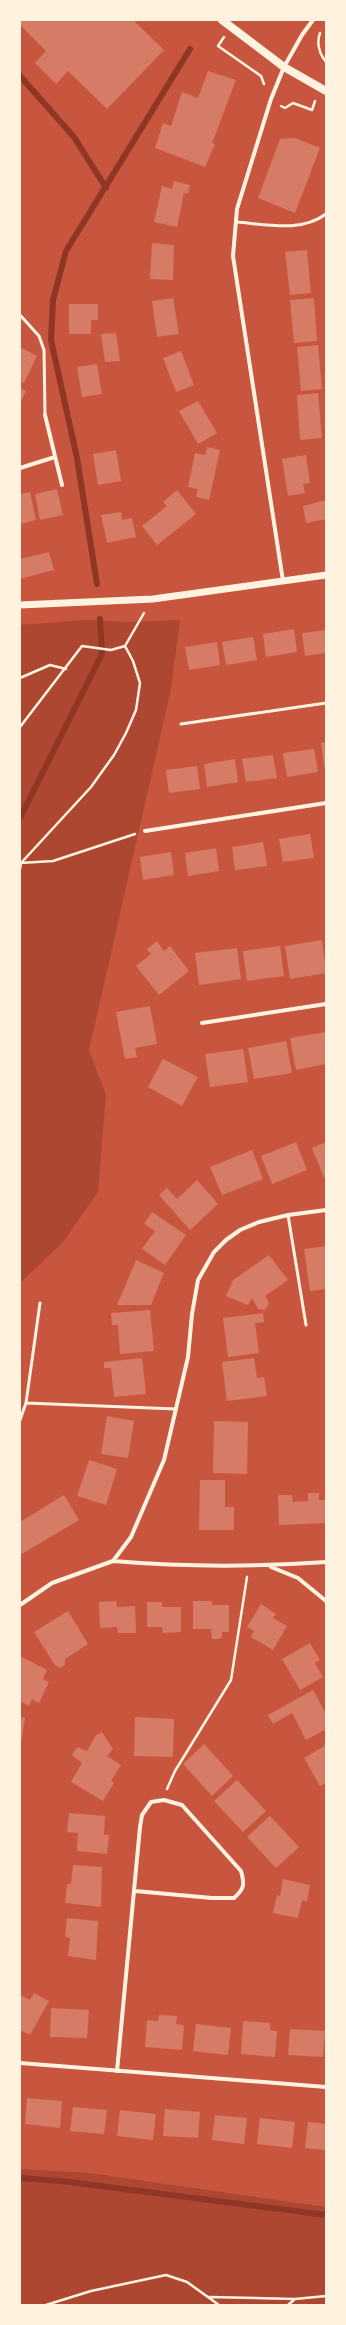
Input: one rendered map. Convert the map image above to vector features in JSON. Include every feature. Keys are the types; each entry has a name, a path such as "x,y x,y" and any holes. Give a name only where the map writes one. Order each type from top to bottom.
{"main road":[{"path":"222,20 284,67 323,89"}],"street":[{"path":"283,582 233,256 237,209 271,99 284,67 302,35 313,20"},
{"path":"45,415 62,486"},
{"path":"20,468 55,457"},
{"path":"20,605 153,599 326,575"},
{"path":"145,831 326,803"},
{"path":"202,1023 326,1004"},
{"path":"113,1561 132,1537 161,1467 188,1357 198,1280 214,1252 226,1240 240,1230 259,1222 288,1215 326,1210"},
{"path":"20,1605 52,1583 113,1561 166,1565 269,1566 326,1562"},
{"path":"269,1566 298,1578 326,1601"},
{"path":"116,2071 142,1815 151,1802 164,1800 182,1805 241,1872 243,1889 234,1898 212,1898 135,1891"},
{"path":"20,2063 326,2087"}],"lane":[{"path":"236,222 300,225 319,219 326,214"},
{"path":"20,315 39,336 44,350 45,415"},
{"path":"181,724 326,703"},
{"path":"288,1215 306,1324"},
{"path":"20,1420 26,1403 40,1303"},
{"path":"26,1403 176,1409"}],"path":[{"path":"322,27 317,41 319,51 326,62"},
{"path":"231,28 218,46 261,76 264,84 261,94 285,108 293,103 312,110 323,89"},
{"path":"20,727 66,669 82,646 111,650 125,646 153,599"},
{"path":"20,869 21,863 91,787 114,755 126,733 136,710 140,683 133,661 125,646"},
{"path":"20,678 50,665 66,669"},
{"path":"21,863 53,861 145,831"},
{"path":"164,1800 175,1771 231,1680 249,1565"},
{"path":"46,2305 91,2291 166,2275 187,2282 219,2305"},
{"path":"208,2297 295,2299 326,2296"},
{"path":"288,2305 295,2299"}],"shaded area":[{"path":"84,620 127,622 180,620 171,689 89,1050 106,1095 98,1192 63,1242 20,1283 20,625"},
{"path":"20,2169 90,2173 326,2207 326,2305 20,2305"}],"building":[{"path":"20,20 133,20 164,50 107,109 68,71 56,84 35,63 46,51 20,25"},
{"path":"208,71 236,80 212,143 215,144 205,167 155,148 163,123 171,126 182,92 198,98"},
{"path":"295,138 320,148 295,213 258,198 280,139"},
{"path":"174,181 190,185 188,194 184,193 177,227 154,222 162,186 172,189"},
{"path":"152,243 174,245 173,280 150,279"},
{"path":"307,250 311,293 290,295 285,252"},
{"path":"173,298 179,334 157,337 152,301"},
{"path":"314,298 317,341 294,343 290,300"},
{"path":"69,304 98,304 98,320 91,320 91,334 69,334"},
{"path":"116,333 120,361 105,362 101,334"},
{"path":"318,345 322,389 301,391 297,347"},
{"path":"20,347 37,356 24,383 20,381"},
{"path":"181,351 194,385 176,392 163,358"},
{"path":"97,364 102,394 82,397 77,367"},
{"path":"20,388 26,391 20,404"},
{"path":"318,393 322,438 300,440 297,395"},
{"path":"198,401 217,433 198,444 179,411"},
{"path":"207,447 220,450 209,500 196,497 198,489 188,487 195,453 205,455"},
{"path":"116,450 121,481 98,485 93,454"},
{"path":"306,455 310,483 303,484 305,493 288,496 282,459"},
{"path":"57,489 63,515 40,520 35,494"},
{"path":"177,490 196,514 157,545 142,526 167,506 163,502"},
{"path":"30,492 36,520 20,524 20,494"},
{"path":"326,500 326,519 306,523 303,506"},
{"path":"121,512 122,520 132,518 136,537 107,543 101,515"},
{"path":"49,552 54,570 20,579 20,559"},
{"path":"294,629 297,652 266,657 263,634"},
{"path":"326,630 326,653 305,656 302,633"},
{"path":"253,637 257,660 226,665 222,642"},
{"path":"217,642 220,665 189,670 185,647"},
{"path":"326,742 326,766 324,766 321,743"},
{"path":"314,749 318,772 287,777 283,753"},
{"path":"273,755 277,778 246,782 242,759"},
{"path":"235,759 238,782 207,787 204,764"},
{"path":"197,766 200,789 169,793 166,770"},
{"path":"310,834 314,858 283,862 279,839"},
{"path":"263,842 267,866 235,870 232,847"},
{"path":"216,848 219,871 188,876 185,853"},
{"path":"171,852 174,875 143,880 140,857"},
{"path":"322,940 326,973 290,979 285,946"},
{"path":"157,941 164,951 170,946 189,971 159,995 136,966 151,954 147,949"},
{"path":"280,946 284,976 247,981 243,951"},
{"path":"237,948 241,979 199,985 195,953"},
{"path":"150,1006 157,1044 135,1048 137,1057 125,1059 116,1012"},
{"path":"326,1032 326,1064 296,1070 290,1038"},
{"path":"286,1041 292,1073 254,1079 248,1048"},
{"path":"243,1049 248,1082 210,1087 205,1054"},
{"path":"163,1059 198,1077 182,1106 148,1087"},
{"path":"296,1142 307,1170 272,1184 261,1156"},
{"path":"326,1142 326,1177 324,1178 312,1148"},
{"path":"252,1150 263,1179 222,1195 210,1167"},
{"path":"197,1180 218,1204 190,1230 159,1195 167,1188 177,1199"},
{"path":"152,1212 186,1235 165,1265 142,1249 155,1231 144,1224"},
{"path":"326,1246 326,1289 310,1291 304,1249"},
{"path":"269,1255 288,1280 265,1296 269,1303 264,1310 258,1309 252,1298 248,1305 226,1296 233,1280"},
{"path":"136,1260 164,1273 151,1305 117,1305"},
{"path":"150,1310 154,1351 120,1354 118,1325 112,1325 111,1313"},
{"path":"263,1313 264,1322 255,1323 259,1353 228,1357 223,1318"},
{"path":"142,1358 146,1394 114,1397 111,1368 104,1368 104,1362"},
{"path":"254,1358 257,1378 264,1377 267,1396 227,1401 222,1362"},
{"path":"107,1416 134,1421 128,1458 101,1454"},
{"path":"214,1421 248,1422 247,1474 213,1473"},
{"path":"89,1460 117,1469 106,1505 77,1496"},
{"path":"200,1480 225,1480 225,1507 234,1507 234,1530 199,1530"},
{"path":"308,1493 319,1493 319,1500 326,1500 326,1523 279,1525 278,1495 292,1495 293,1502 308,1501"},
{"path":"64,1495 79,1520 20,1555 20,1522"},
{"path":"116,1601 117,1607 135,1606 136,1633 118,1633 117,1627 100,1628 99,1602"},
{"path":"193,1601 212,1601 212,1605 229,1605 229,1632 222,1632 222,1637 219,1639 212,1639 211,1629 193,1629"},
{"path":"147,1602 162,1602 162,1607 181,1607 181,1632 163,1633 162,1627 147,1627"},
{"path":"261,1604 276,1614 273,1618 287,1626 273,1650 251,1637 254,1631 247,1627"},
{"path":"68,1611 88,1644 65,1659 65,1665 60,1668 55,1665 34,1632"},
{"path":"310,1643 320,1660 315,1663 323,1677 300,1690 282,1659"},
{"path":"20,1656 47,1670 43,1679 49,1682 39,1703 32,1699 29,1706 20,1701"},
{"path":"313,1690 326,1714 326,1729 306,1740 292,1713 273,1724 268,1715"},
{"path":"20,1717 25,1718 21,1743 20,1743"},
{"path":"135,1717 174,1719 173,1757 134,1756"},
{"path":"102,1732 113,1749 107,1756 121,1765 111,1781 114,1783 103,1801 71,1782 82,1763 72,1755 77,1747 87,1751 96,1735"},
{"path":"204,1744 233,1776 212,1796 183,1764"},
{"path":"326,1745 326,1783 320,1786 304,1758"},
{"path":"237,1780 266,1811 243,1832 214,1801"},
{"path":"69,1813 105,1816 104,1835 109,1835 107,1854 77,1851 78,1833 67,1832"},
{"path":"270,1816 299,1847 276,1868 247,1837"},
{"path":"73,1865 102,1867 101,1907 65,1903 67,1884 71,1884"},
{"path":"283,1879 310,1885 307,1901 302,1900 298,1918 273,1913 277,1895 280,1896"},
{"path":"67,1918 98,1921 96,1960 68,1956 70,1938 65,1937"},
{"path":"34,1993 49,2001 30,2035 20,2030 20,1995 30,2000"},
{"path":"51,2008 89,2010 87,2038 50,2037"},
{"path":"159,2015 177,2016 176,2024 184,2025 182,2050 145,2047 147,2020 158,2021"},
{"path":"243,2021 270,2023 270,2030 277,2031 275,2057 241,2054"},
{"path":"196,2024 231,2028 228,2055 193,2051"},
{"path":"290,2029 325,2031 323,2057 288,2055"},
{"path":"27,2098 62,2101 60,2128 25,2124"},
{"path":"73,2107 107,2110 104,2134 70,2131"},
{"path":"165,2109 200,2112 198,2138 163,2136"},
{"path":"120,2110 156,2114 153,2140 117,2136"},
{"path":"215,2115 247,2118 244,2144 212,2140"},
{"path":"260,2118 295,2122 292,2148 257,2144"},
{"path":"308,2122 326,2124 326,2150 305,2148"}],"waterway":[{"path":"97,584 77,458 51,340 53,300 66,251 190,49"},
{"path":"20,76 74,137 106,188"},
{"path":"20,818 102,654 100,619"},
{"path":"20,2178 61,2181 326,2215"}]}
